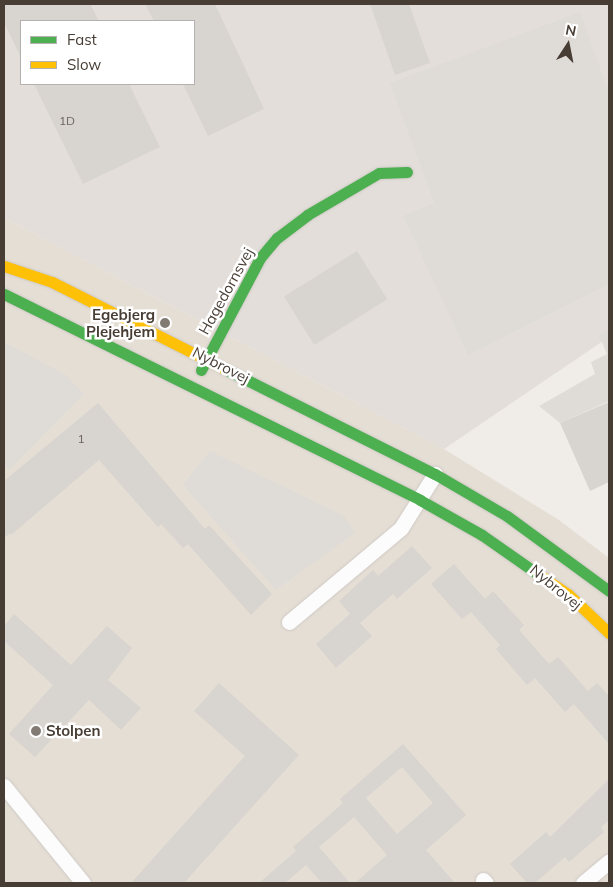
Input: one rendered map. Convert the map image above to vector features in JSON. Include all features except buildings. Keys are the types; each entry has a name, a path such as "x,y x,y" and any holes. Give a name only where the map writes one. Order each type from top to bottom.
{"street":[{"name":"Hagedornsvej","path":"194,387 206,358 260,258 277,238 307,215 379,173 407,172"},
{"name":"Nybrovej","path":"4,266 52,282 435,474 507,516 609,591"},
{"name":"Nybrovej","path":"4,294 420,500 525,562 568,594 609,633"},
{"path":"289,622 401,528 435,474"},
{"path":"4,786 83,883"},
{"path":"583,883 609,861"}],"shaded area":[{"path":"4,4 609,4 609,337 444,449 4,218"},
{"path":"580,12 609,93 609,284 468,355 403,216 434,203 390,83"},
{"path":"4,218 444,449 559,520 609,558 609,883 4,883"},
{"path":"609,330 609,401 560,423 539,406 595,374 591,362 607,354 599,335"},
{"path":"4,342 66,375 84,394 9,470 4,464"},
{"path":"210,451 344,516 355,533 276,590 183,485"}],"traffic: fast":[{"path":"201,370 260,258 277,238 307,215 379,173 407,172"},
{"path":"4,294 420,500 482,535 538,574"},
{"path":"225,369 435,474 507,516 609,591"}],"traffic: slow":[{"path":"4,266 52,282 225,369"},
{"path":"538,574 568,594 609,633"}],"place":[{"name":"Egebjerg Plejehjem","path":"165,323"},
{"name":"Stolpen","path":"36,731"}]}
